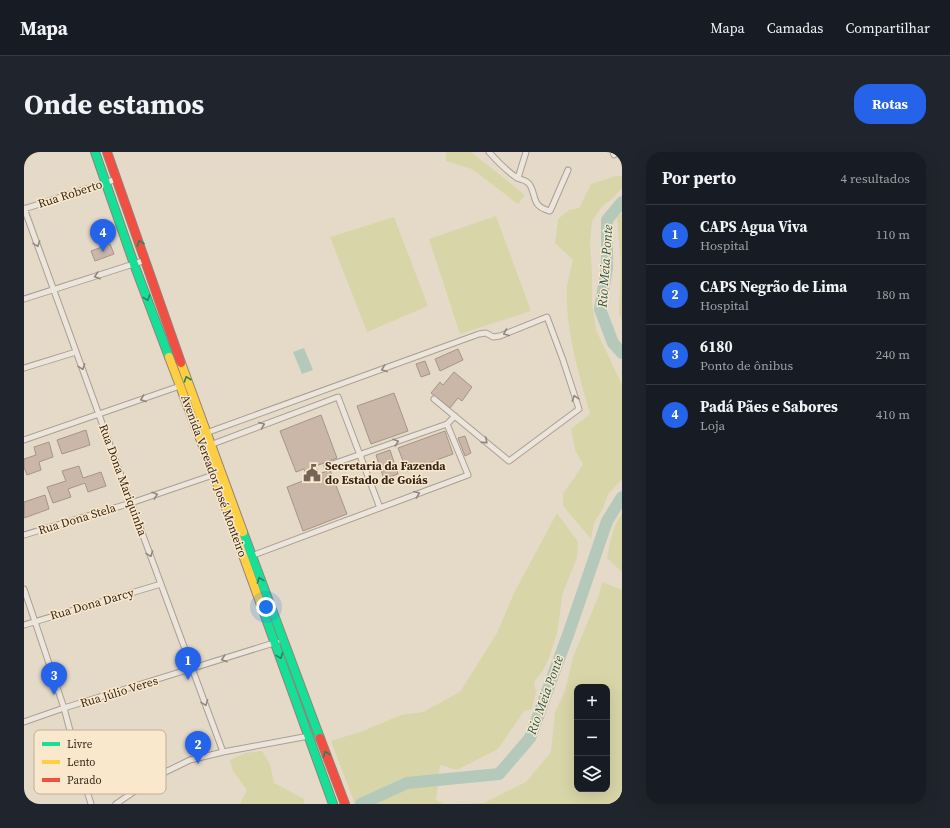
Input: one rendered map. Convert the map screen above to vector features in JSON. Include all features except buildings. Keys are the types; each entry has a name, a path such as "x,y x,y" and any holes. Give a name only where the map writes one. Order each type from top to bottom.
{"main road":[{"name":"Avenida Vereador José Monteiro","path":"95,152 134,264 180,386 252,556 309,736 333,803"},
{"name":"Avenida Vereador José Monteiro","path":"107,152 210,444 217,474 279,641 345,804"}],"street":[{"path":"489,152 518,178 524,180 530,186 537,205 550,211 568,170"},
{"path":"518,178 526,152"},
{"name":"Rua Roberto","path":"24,209 117,179"},
{"name":"Rua Dona Mariquinha","path":"24,209 192,669 224,752"},
{"path":"24,299 146,260"},
{"path":"206,433 479,334 486,333 493,337 500,336 547,317 579,409 509,461 434,399"},
{"path":"24,368 76,352"},
{"path":"24,440 180,386"},
{"path":"210,444 338,397 380,508"},
{"path":"327,466 447,424 455,416"},
{"path":"252,556 468,475 447,424"},
{"name":"Rua Dona Stela","path":"24,535 131,503 217,474"},
{"name":"Rua Dona Darcy","path":"24,625 161,584"},
{"path":"24,590 64,708 70,730"},
{"name":"Rua Júlio Veres","path":"24,722 64,708 279,641"},
{"path":"166,772 190,760 309,736"},
{"path":"88,794 91,804"},
{"path":"116,804 130,794"}],"shaded area":[{"path":"446,152 471,152 525,195 518,204 472,169 446,161"},
{"path":"616,176 622,176 622,188 612,199 602,206 592,221 590,243 592,302 596,330 622,385 622,479 608,494 603,508 594,523 591,539 563,506 563,493 583,464 575,450 571,429 590,414 577,367 568,319 567,287 573,260 555,243 558,219 569,210 579,208 591,184"},
{"path":"622,214 622,321 619,313 621,266 617,217"},
{"path":"496,216 531,311 460,334 429,239"},
{"path":"394,217 428,306 367,332 330,237"},
{"path":"304,348 313,370 302,374 293,352"},
{"path":"557,513 578,542 577,558 563,592 557,633 549,658 542,672 534,682 536,692 532,709 524,711 498,749 457,770 440,765 436,800 444,804 355,804 331,741 363,731 401,715 423,712 460,692 497,633 515,591"},
{"path":"622,514 622,572 607,558 610,541 616,524"},
{"path":"602,582 622,590 622,804 452,804 484,803 526,782 551,752 555,712 565,691 573,657 599,595"},
{"path":"262,751 270,764 274,783 304,799 304,804 240,804 247,790 233,771 230,760 245,753"}],"waterway":[{"name":"Rio Meia Ponte","path":"622,202 607,220 607,268 600,309 613,343 622,353"},
{"name":"Rio Meia Ponte","path":"361,804 407,783 499,774 530,738 569,632 607,521 622,497"}],"traffic: fast":[{"path":"95,152 134,264 169,357"},
{"path":"243,532 320,738"},
{"path":"260,602 333,804"}],"traffic: slow":[{"path":"169,357 260,602"},
{"path":"181,363 243,532"}],"traffic: jam":[{"path":"107,152 181,363"},
{"path":"320,738 345,804"}],"place":[{"name":"Padá Pães e Sabores","path":"103,252"},
{"name":"Secretaria da Fazenda do Estado de Goiás","path":"312,473"},
{"name":"CAPS Agua Viva","path":"188,680"},
{"name":"6180","path":"54,695"},
{"name":"CAPS Negrão de Lima","path":"198,764"}]}
